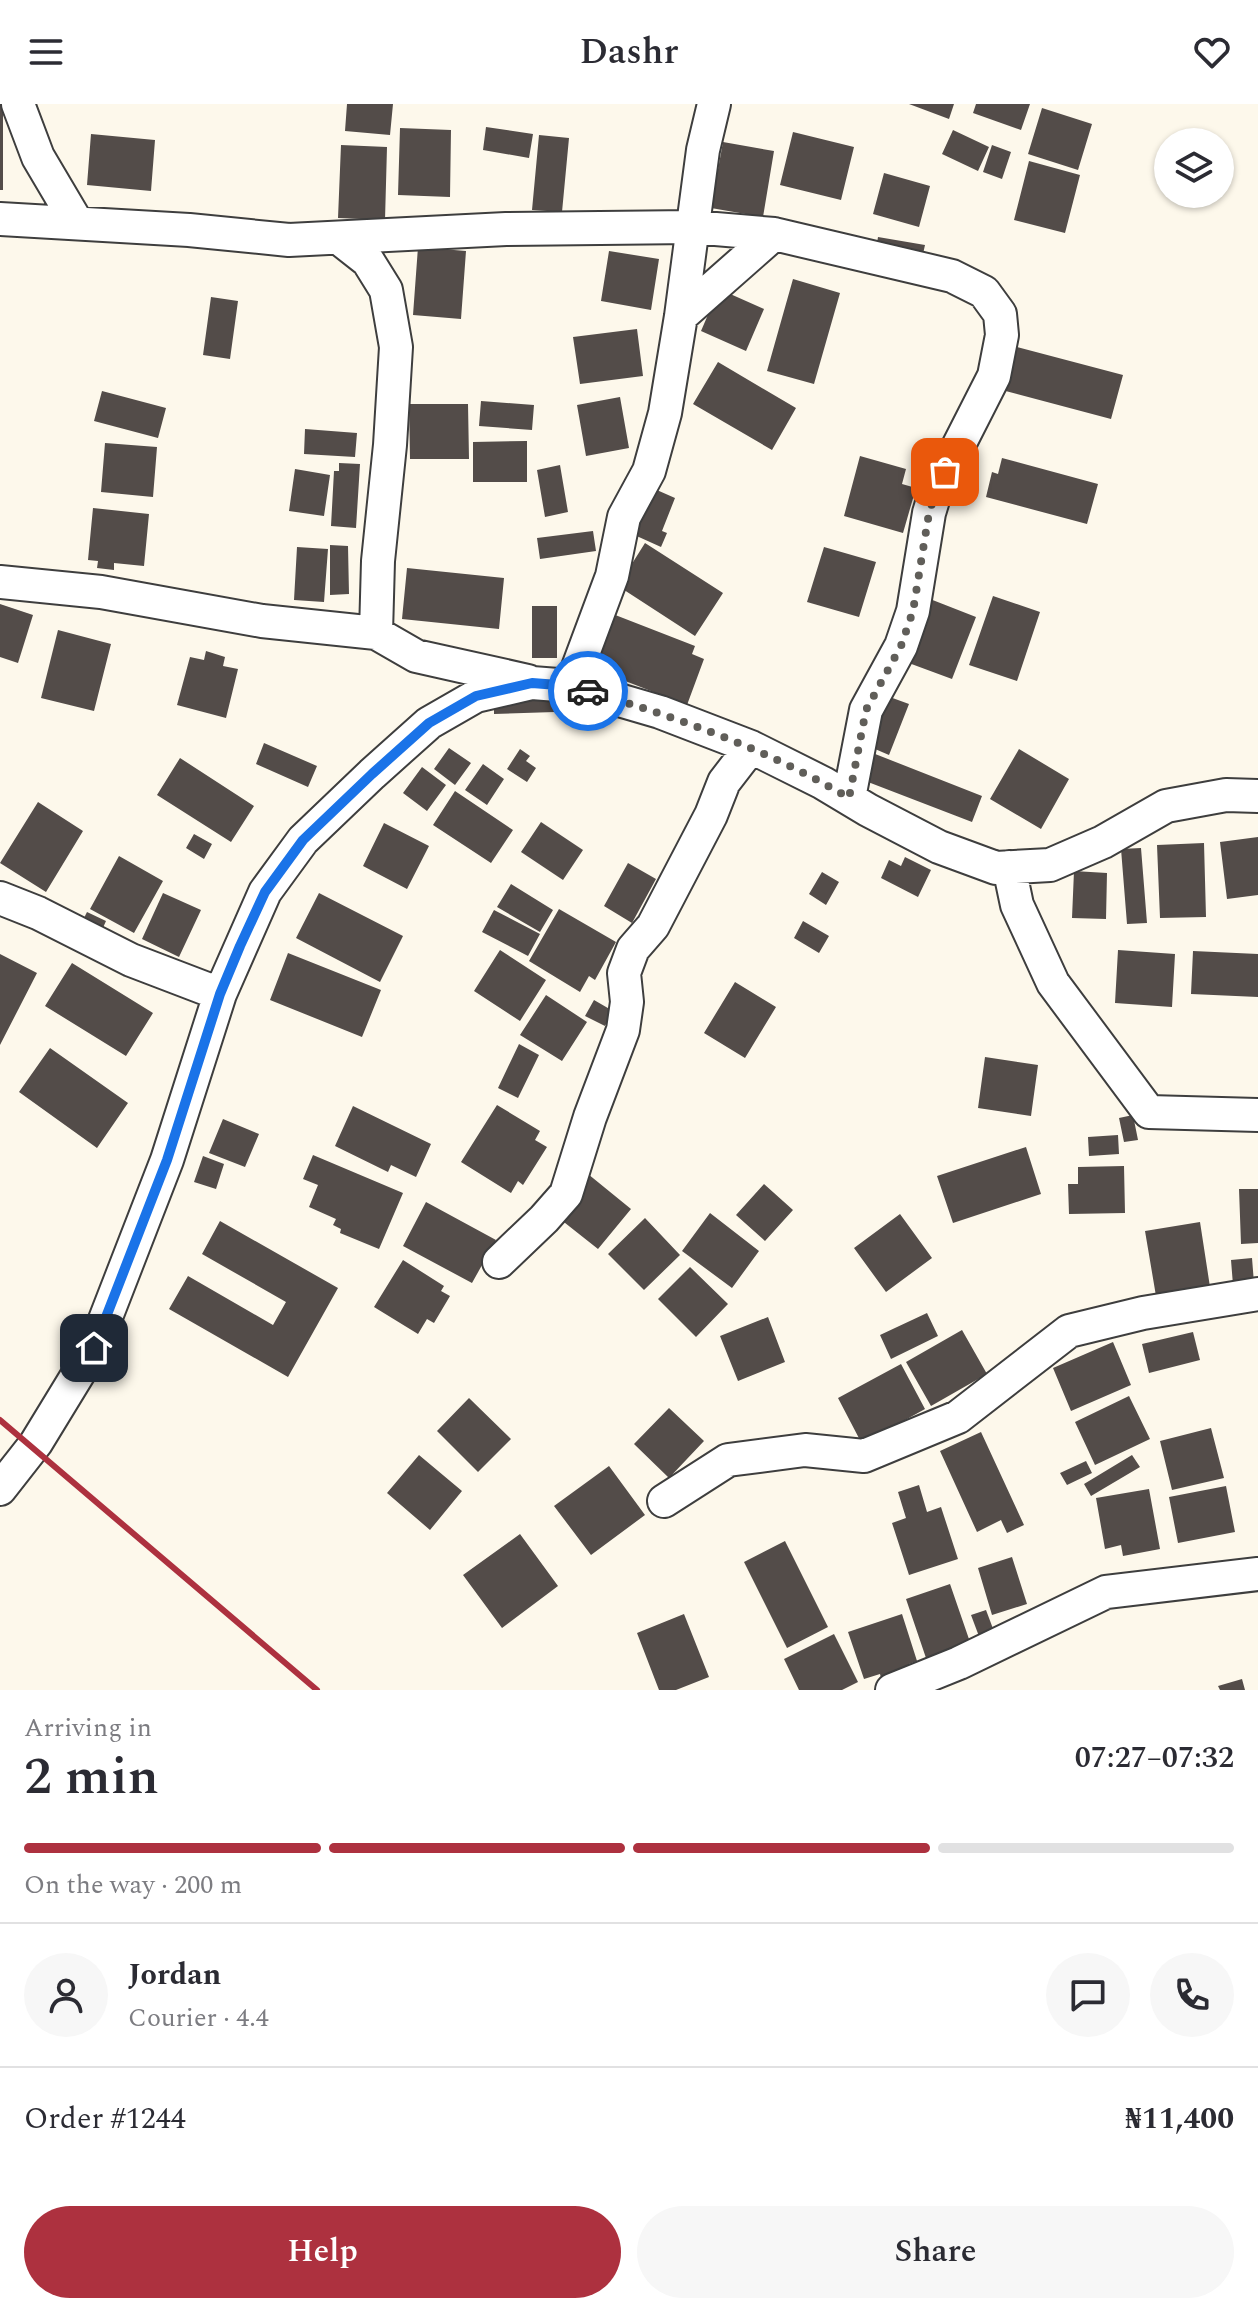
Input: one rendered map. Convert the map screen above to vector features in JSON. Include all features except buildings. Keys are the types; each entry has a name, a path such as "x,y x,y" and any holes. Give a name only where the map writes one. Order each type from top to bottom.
{"street":[{"path":"18,104 38,157 77,223"},
{"path":"571,686 612,576 624,517 649,471 665,413 703,150 714,104"},
{"path":"0,219 189,230 289,240 506,229 692,227 774,234 952,276 984,292 1000,314 1002,335 994,376 936,490 929,513 913,611 901,646 866,710 849,798"},
{"path":"681,316 774,234"},
{"path":"340,239 368,261 386,290 396,347 378,561 376,633"},
{"path":"0,582 101,592 262,621 376,633 416,656 532,683 571,686 660,712 751,747 939,847 996,868 1050,865 1103,842 1166,806 1226,795 1258,796"},
{"path":"0,1489 36,1443 94,1348 167,1160 220,994 265,892 303,840 429,723 476,696 532,683"},
{"path":"499,1262 566,1194 590,1117 623,1030 627,1002 624,973 633,949 653,926 711,815 724,782 751,747"},
{"path":"1009,867 1017,905 1053,983 1149,1112 1258,1115"},
{"path":"0,898 38,913 131,960 220,994"},
{"path":"664,1501 728,1460 805,1450 864,1456 958,1417 1069,1331 1143,1313 1258,1294"},
{"path":"892,1690 959,1663 1106,1592 1258,1574"}],"railway":[{"path":"0,1420 317,1690"}],"way so far":[{"path":"588,691 660,712 751,747 849,798 866,710 901,646 913,611 929,513 945,472"}],"route":[{"path":"94,1348 167,1160 220,994 265,892 303,840 429,723 476,696 532,683 571,686 588,691"}]}
